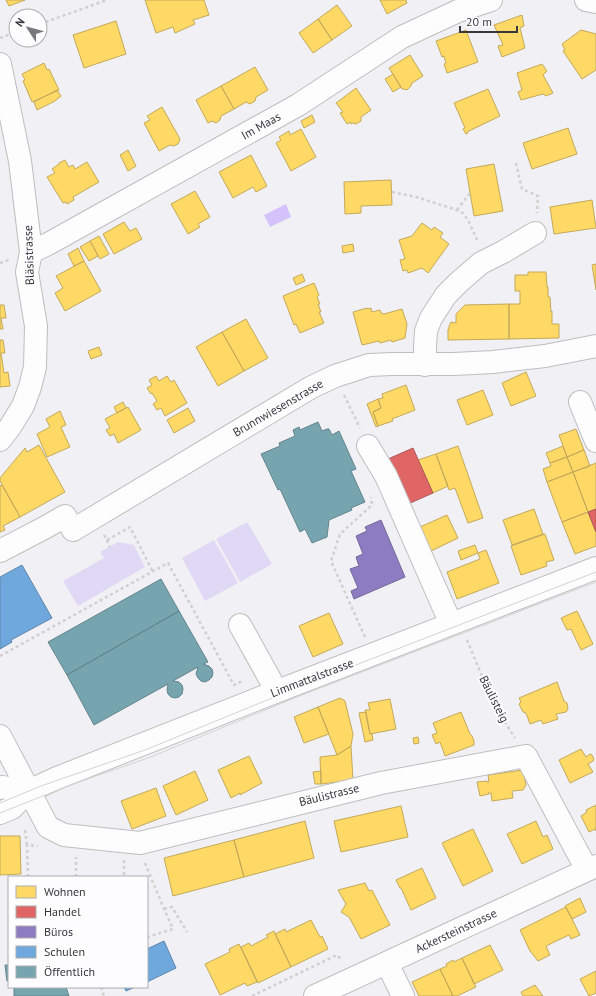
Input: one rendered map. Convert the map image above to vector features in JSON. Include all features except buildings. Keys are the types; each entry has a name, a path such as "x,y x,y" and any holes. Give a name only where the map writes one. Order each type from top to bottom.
{"street":[{"name":"Im Maas","path":"31,252 54,241 298,105 402,37 458,11 491,0"},
{"path":"586,0 596,2"},
{"name":"Bläsistrasse","path":"0,64 20,161 31,252 27,272 36,326 35,367 30,388 23,406 0,440"},
{"path":"425,365 426,331 431,318 446,295 481,263 535,233"},
{"name":"Brunnwiesenstrasse","path":"0,551 65,516 73,530 310,388 335,376 369,366 392,364 425,365 470,363 545,356 596,346"},
{"path":"580,402 596,441"},
{"path":"368,446 386,476 451,624"},
{"name":"Limmattalstrasse","path":"0,813 12,808 29,791 84,767 596,568"},
{"path":"240,625 271,681"},
{"path":"0,736 29,791"},
{"path":"526,756 592,868"},
{"name":"Bäulistrasse","path":"29,791 48,827 64,835 140,843 380,783 526,756"},
{"path":"0,788 2,787 29,791"},
{"path":"0,803 29,791"},
{"name":"Ackersteinstrasse","path":"315,996 592,868"},
{"path":"386,963 402,996"}],"path":[{"path":"48,21 107,0"},
{"path":"516,163 522,189 538,196 535,233"},
{"path":"392,192 416,197 463,213 469,222 479,245 481,263"},
{"path":"457,210 470,193"},
{"path":"335,376 355,417"},
{"path":"365,638 331,561 340,534 372,505 371,492"},
{"path":"112,538 130,527 153,572"},
{"path":"107,540 110,547"},
{"path":"0,656 168,564 234,685 240,682 243,687"},
{"name":"Bäulisteig","path":"467,640 494,705 526,756"},
{"path":"140,843 144,860 173,929 148,937"},
{"path":"27,849 28,876"},
{"path":"76,850 76,876"},
{"path":"164,909 172,907 187,932"}],"shaded area":[{"path":"286,204 291,217 270,227 264,215"},
{"path":"247,522 272,564 240,582 216,539"},
{"path":"214,540 238,583 205,601 182,558"},
{"path":"118,542 134,545 145,567 78,606 63,581 104,558 100,552"}],"tram line":[{"path":"0,803 41,786 145,750 299,687 596,572"},
{"path":"0,813 73,784 148,758 302,695 596,582"}]}
